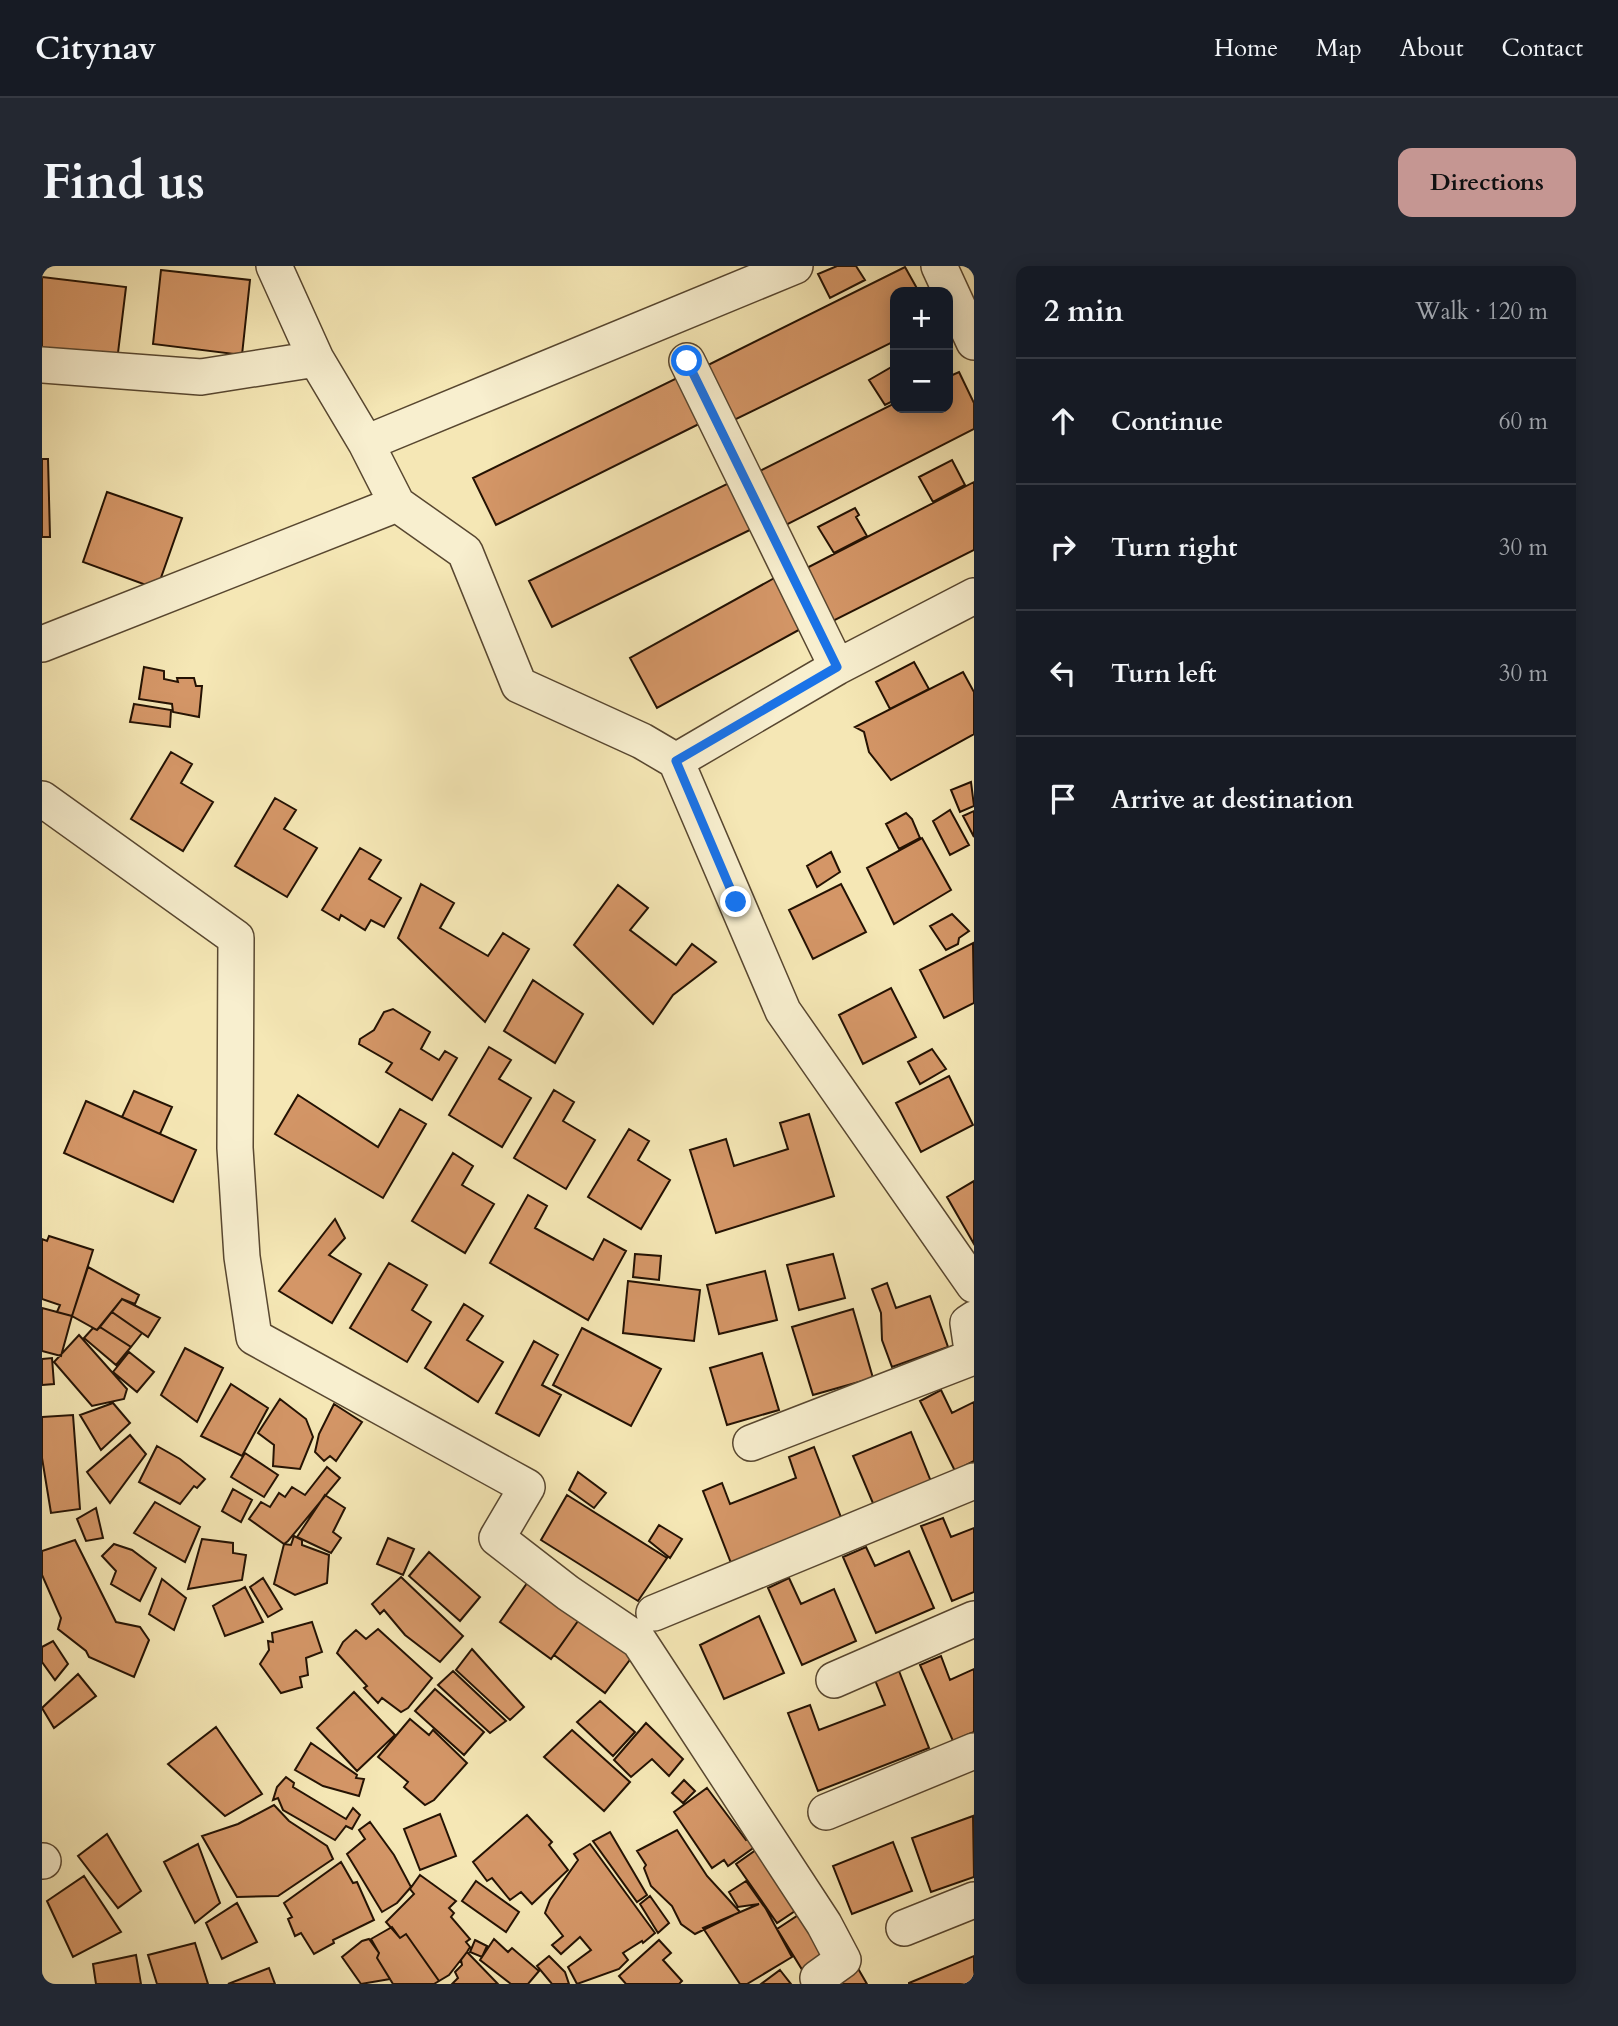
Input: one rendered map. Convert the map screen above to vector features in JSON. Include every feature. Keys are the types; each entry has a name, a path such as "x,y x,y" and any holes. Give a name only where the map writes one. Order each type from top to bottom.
{"street":[{"path":"274,266 316,359 366,443 397,504 465,552 519,685 642,741 676,761 783,1012 974,1285"},
{"path":"366,443 795,266"},
{"path":"939,266 974,342"},
{"path":"42,365 201,377 316,359"},
{"path":"687,361 837,667"},
{"path":"42,644 397,504"},
{"path":"676,761 837,667 974,596"},
{"path":"42,799 236,938 235,1148 242,1257 254,1337 527,1487 497,1538 568,1593 639,1641 824,1924 844,1960 818,1978 821,1984"},
{"path":"751,1443 973,1357 968,1323 974,1319"},
{"path":"654,1613 974,1481"},
{"path":"834,1681 974,1619"},
{"path":"826,1812 974,1751"},
{"path":"904,1928 974,1900"}],"building":[{"path":"837,266 856,266 865,280 830,298 818,274"},
{"path":"905,267 916,287 890,287 890,343 726,424 702,368"},
{"path":"161,270 250,280 242,355 153,344"},
{"path":"42,277 126,287 117,361 42,352"},
{"path":"890,368 890,402 885,405 869,380"},
{"path":"959,372 974,403 974,429 780,528 752,475 890,406 890,413 953,413 953,375"},
{"path":"677,378 699,424 496,525 473,478"},
{"path":"42,459 48,459 50,537 42,537"},
{"path":"952,460 965,485 933,502 919,477"},
{"path":"733,481 756,527 552,627 529,581"},
{"path":"974,482 974,550 823,626 797,573"},
{"path":"107,492 182,518 157,589 83,562"},
{"path":"855,508 859,515 856,517 867,536 834,553 818,527"},
{"path":"778,576 806,626 657,708 630,658"},
{"path":"914,662 929,689 890,709 876,682"},
{"path":"144,667 164,671 164,679 178,682 177,678 194,678 196,686 202,686 199,717 173,712 172,704 139,699"},
{"path":"963,672 974,692 974,734 891,780 869,752 864,732 855,727"},
{"path":"134,704 171,710 170,727 130,722"},
{"path":"171,752 192,764 181,783 213,802 183,851 131,819"},
{"path":"971,782 974,806 960,812 951,790"},
{"path":"275,798 296,810 284,829 317,848 287,897 235,866"},
{"path":"950,810 969,845 950,855 933,821"},
{"path":"974,811 974,837 963,816"},
{"path":"906,813 912,819 920,838 899,849 886,824"},
{"path":"922,838 951,890 894,924 867,868"},
{"path":"360,848 381,860 369,879 401,898 384,927 371,920 365,930 341,915 339,920 322,910"},
{"path":"831,852 840,872 817,887 807,866"},
{"path":"421,884 454,903 440,928 488,956 503,933 529,949 485,1022 398,938"},
{"path":"841,884 866,932 813,959 789,910"},
{"path":"618,885 648,908 630,930 676,965 692,944 716,962 673,995 653,1024 574,945"},
{"path":"952,914 969,931 959,938 958,944 946,950 930,926"},
{"path":"973,943 974,1003 944,1018 920,970"},
{"path":"533,980 583,1014 555,1063 504,1031"},
{"path":"891,988 916,1037 863,1064 839,1015"},
{"path":"393,1009 430,1032 421,1049 439,1060 445,1051 457,1058 432,1100 386,1072 392,1063 359,1044 360,1039 374,1030 384,1012"},
{"path":"489,1047 511,1060 499,1079 531,1098 502,1147 449,1115"},
{"path":"932,1049 946,1069 920,1084 908,1062"},
{"path":"949,1076 973,1125 921,1152 896,1103"},
{"path":"554,1090 574,1102 563,1121 595,1140 566,1189 514,1158"},
{"path":"134,1091 172,1107 160,1134 122,1117"},
{"path":"298,1095 378,1147 400,1109 426,1124 383,1198 275,1134"},
{"path":"86,1101 196,1150 173,1202 64,1153"},
{"path":"809,1114 834,1196 716,1233 690,1150 726,1139 734,1166 788,1149 780,1123"},
{"path":"629,1129 649,1141 638,1160 670,1180 641,1229 588,1197"},
{"path":"453,1153 473,1166 462,1185 494,1204 465,1253 412,1221"},
{"path":"974,1181 974,1244 947,1197"},
{"path":"528,1195 547,1206 535,1228 593,1260 604,1239 626,1251 588,1320 490,1263"},
{"path":"335,1219 345,1238 329,1255 361,1274 332,1323 279,1291"},
{"path":"49,1236 93,1250 72,1316 57,1312 60,1305 42,1299 42,1239 47,1241"},
{"path":"635,1254 661,1256 659,1280 633,1277"},
{"path":"833,1254 845,1298 799,1310 787,1265"},
{"path":"389,1263 427,1285 412,1310 431,1322 407,1362 350,1328"},
{"path":"88,1267 139,1295 135,1304 122,1299 97,1330 72,1316"},
{"path":"765,1271 777,1320 719,1334 707,1285"},
{"path":"628,1281 700,1290 694,1341 623,1333"},
{"path":"887,1283 896,1308 930,1296 948,1347 892,1367 882,1340 881,1313 872,1289"},
{"path":"122,1299 160,1318 148,1337 112,1312"},
{"path":"464,1304 483,1316 467,1340 503,1362 478,1402 425,1368"},
{"path":"42,1308 72,1316 61,1356 42,1351"},
{"path":"853,1309 873,1378 813,1395 792,1327"},
{"path":"112,1312 142,1333 131,1347 100,1327"},
{"path":"100,1327 131,1347 116,1365 84,1338 93,1328 97,1330"},
{"path":"582,1328 661,1369 631,1426 553,1385"},
{"path":"79,1335 127,1389 124,1399 92,1406 54,1362"},
{"path":"534,1341 558,1355 542,1385 561,1395 539,1436 496,1413"},
{"path":"185,1348 223,1368 197,1422 161,1395"},
{"path":"129,1352 154,1372 137,1392 113,1372"},
{"path":"762,1353 779,1410 727,1425 710,1368"},
{"path":"52,1358 54,1384 42,1385 42,1359"},
{"path":"231,1384 268,1408 242,1456 201,1436"},
{"path":"941,1390 952,1413 974,1402 974,1461 955,1471 920,1401"},
{"path":"280,1399 306,1419 313,1437 300,1469 273,1466 274,1445 258,1433"},
{"path":"113,1403 130,1423 101,1450 80,1415"},
{"path":"334,1404 362,1422 336,1461 330,1456 324,1461 315,1452 319,1434"},
{"path":"73,1415 80,1509 51,1513 42,1458 42,1417"},
{"path":"911,1432 932,1484 875,1508 853,1456"},
{"path":"130,1435 146,1454 110,1503 87,1472"},
{"path":"157,1446 180,1459 205,1479 197,1488 194,1486 180,1504 139,1482"},
{"path":"814,1447 842,1520 731,1563 703,1491 722,1483 730,1504 796,1478 789,1457"},
{"path":"245,1453 278,1475 264,1497 231,1477"},
{"path":"327,1467 340,1478 284,1544 249,1519 261,1502 270,1507 279,1493 285,1497 292,1487 305,1495"},
{"path":"578,1472 606,1493 594,1508 569,1490"},
{"path":"233,1489 252,1500 241,1522 222,1511"},
{"path":"325,1495 345,1508 333,1532 341,1538 331,1553 297,1537"},
{"path":"567,1495 667,1558 638,1601 541,1540"},
{"path":"155,1502 200,1527 185,1562 134,1533"},
{"path":"96,1508 103,1538 86,1541 77,1519"},
{"path":"943,1518 951,1537 974,1528 974,1592 952,1601 921,1526"},
{"path":"659,1525 682,1539 670,1558 649,1541"},
{"path":"294,1536 302,1540 302,1545 329,1555 327,1583 295,1595 274,1584 284,1544 291,1545"},
{"path":"388,1538 414,1549 403,1575 377,1564"},
{"path":"202,1539 233,1543 233,1553 246,1555 242,1580 188,1589"},
{"path":"75,1540 116,1622 140,1627 149,1640 134,1677 89,1657 86,1651 58,1629 61,1618 42,1575 42,1551"},
{"path":"114,1544 132,1550 156,1568 140,1601 111,1584 116,1571 102,1556"},
{"path":"866,1547 875,1566 909,1551 934,1608 876,1633 843,1557"},
{"path":"429,1552 480,1597 460,1621 409,1576"},
{"path":"532,1576 583,1614 551,1659 500,1622"},
{"path":"401,1577 463,1636 440,1662 405,1635 384,1610 380,1614 372,1604"},
{"path":"263,1578 282,1609 268,1617 250,1587"},
{"path":"789,1578 801,1604 834,1589 856,1641 802,1665 768,1588"},
{"path":"162,1579 186,1598 174,1630 149,1614"},
{"path":"245,1587 263,1622 225,1636 213,1606"},
{"path":"583,1614 635,1653 605,1693 554,1655"},
{"path":"759,1616 784,1673 724,1699 700,1645"},
{"path":"312,1622 322,1652 306,1658 308,1675 300,1677 302,1687 281,1693 260,1664 269,1650 268,1641 273,1642 272,1633"},
{"path":"378,1629 432,1678 408,1708 401,1712 382,1698 378,1703 364,1688 367,1686 337,1653 343,1642 356,1630 366,1639"},
{"path":"53,1641 68,1664 55,1680 42,1662 42,1647"},
{"path":"472,1649 524,1707 510,1720 456,1670"},
{"path":"941,1656 950,1680 974,1669 974,1732 953,1741 920,1665"},
{"path":"453,1671 506,1721 490,1733 438,1685"},
{"path":"899,1671 929,1748 818,1791 788,1713 810,1705 819,1730 885,1705 875,1680"},
{"path":"78,1674 96,1696 54,1728 42,1708"},
{"path":"435,1689 484,1732 464,1755 415,1711"},
{"path":"354,1692 395,1735 357,1771 317,1728"},
{"path":"600,1701 635,1732 613,1756 577,1722"},
{"path":"410,1719 429,1735 433,1730 467,1763 434,1800 425,1805 404,1787 408,1782 378,1757"},
{"path":"646,1723 683,1759 669,1776 652,1759 631,1777 614,1760"},
{"path":"216,1727 262,1794 225,1816 168,1764"},
{"path":"572,1730 630,1782 604,1811 544,1757"},
{"path":"311,1743 357,1775 356,1778 364,1779 359,1796 323,1786 295,1770"},
{"path":"286,1777 294,1783 293,1787 346,1819 353,1808 360,1815 352,1829 346,1826 335,1840 283,1810 278,1798 273,1800 277,1787"},
{"path":"684,1780 695,1791 683,1803 672,1793"},
{"path":"707,1788 746,1840 750,1838 756,1846 728,1866 724,1860 712,1868 674,1812"},
{"path":"274,1805 289,1821 327,1846 333,1859 278,1896 237,1897 202,1836 238,1824"},
{"path":"440,1814 456,1856 420,1870 404,1829"},
{"path":"527,1815 552,1842 549,1845 568,1870 532,1904 521,1892 510,1900 492,1878 487,1881 473,1862"},
{"path":"973,1816 974,1877 931,1892 912,1838"},
{"path":"370,1822 394,1855 411,1887 397,1903 382,1912 347,1854 365,1839 359,1830"},
{"path":"677,1830 707,1876 740,1912 695,1934 681,1924 672,1906 651,1886 644,1868 646,1865 637,1851"},
{"path":"610,1832 647,1895 637,1902 593,1841"},
{"path":"107,1834 141,1891 118,1908 78,1856"},
{"path":"893,1842 912,1891 852,1914 833,1866"},
{"path":"198,1844 220,1903 195,1923 164,1862"},
{"path":"590,1844 655,1933 643,1943 642,1941 623,1953 628,1960 619,1969 577,1984 568,1967 591,1950 580,1937 561,1954 552,1945 563,1936 545,1913 550,1900 578,1860 574,1854"},
{"path":"763,1845 804,1905 777,1923 736,1864"},
{"path":"341,1862 353,1883 357,1882 374,1920 333,1940 334,1943 314,1954 301,1933 295,1936 288,1919 292,1917 284,1903"},
{"path":"420,1875 456,1901 449,1908 454,1913 451,1917 470,1939 466,1942 470,1947 467,1952 449,1975 439,1981 406,1934 400,1938 386,1922 414,1894 410,1889"},
{"path":"84,1876 121,1932 73,1957 47,1901"},
{"path":"476,1881 519,1912 506,1932 462,1901"},
{"path":"746,1881 766,1909 792,1957 747,1984 740,1984 703,1928 759,1904 738,1907 729,1892"},
{"path":"650,1896 669,1923 658,1933 640,1904"},
{"path":"237,1903 257,1942 222,1959 206,1923"},
{"path":"803,1912 832,1959 806,1976 777,1929"},
{"path":"392,1927 400,1938 406,1934 439,1981 434,1984 393,1984 377,1958 379,1953 371,1939"},
{"path":"369,1939 379,1953 377,1958 390,1979 361,1984 342,1957 362,1941"},
{"path":"494,1939 508,1952 512,1948 539,1971 528,1984 511,1984 480,1960"},
{"path":"475,1940 487,1946 482,1957 470,1952"},
{"path":"659,1940 671,1953 663,1960 682,1981 679,1984 626,1984 619,1976"},
{"path":"195,1943 208,1984 157,1984 148,1955"},
{"path":"467,1952 498,1984 452,1984 458,1978 455,1972 462,1965 461,1960"},
{"path":"136,1955 141,1984 96,1984 93,1964"},
{"path":"549,1956 565,1972 569,1984 552,1984 537,1966"},
{"path":"974,1956 974,1984 909,1984 909,1983"},
{"path":"856,1965 867,1984 831,1984"},
{"path":"269,1968 275,1984 228,1984"},
{"path":"780,1970 791,1984 761,1984"}],"route":[{"path":"687,361 837,667 676,761 736,902"}]}
